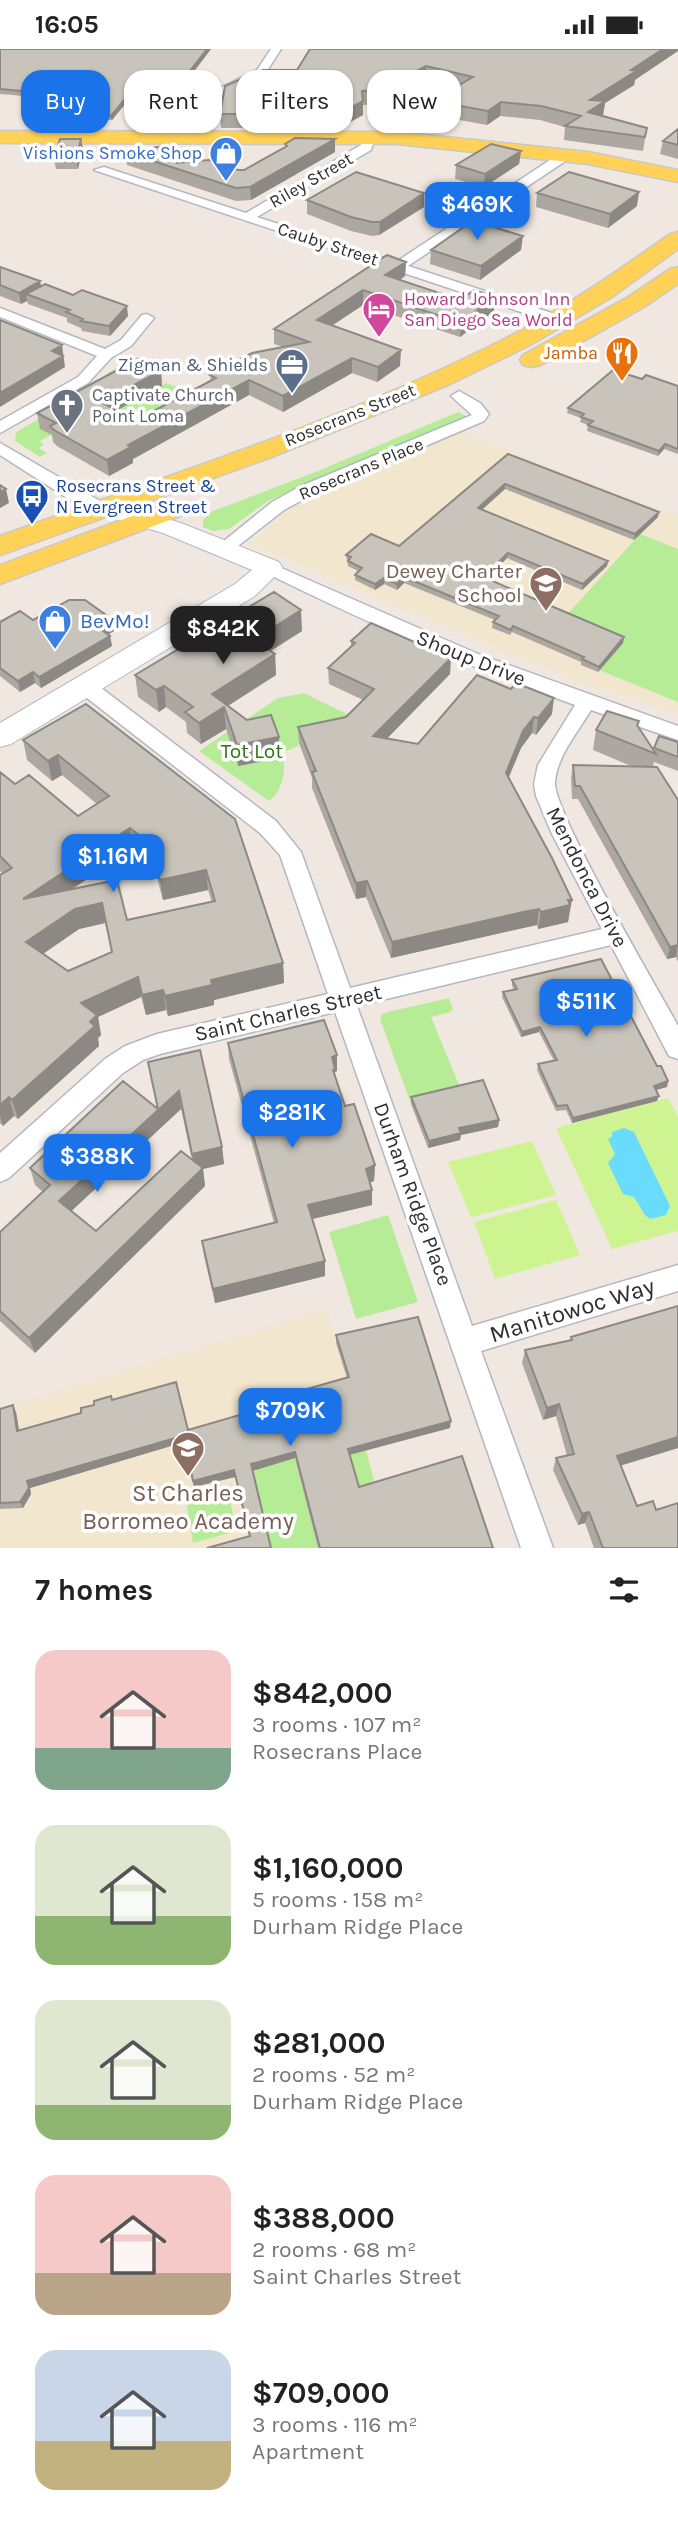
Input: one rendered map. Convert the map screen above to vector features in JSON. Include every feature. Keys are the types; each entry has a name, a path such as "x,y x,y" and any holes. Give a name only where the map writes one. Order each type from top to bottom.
{"main road":[{"path":"0,137 369,137 439,142 614,162 678,176"},
{"path":"563,156 588,166 678,189"},
{"name":"Rosecrans Street","path":"0,546 379,405 472,363 615,285 678,239"},
{"name":"Rosecrans Street","path":"0,575 370,434 459,396 607,319 678,274"}],"street":[{"path":"150,137 153,125 261,72 276,49"},
{"name":"Riley Street","path":"247,218 367,147 369,137"},
{"path":"398,267 563,156"},
{"name":"Cauby Street","path":"100,170 556,319"},
{"path":"0,312 106,355"},
{"path":"0,428 83,380 106,355 126,343 147,319"},
{"name":"Rosecrans Place","path":"223,549 278,506 307,490 478,418 481,414 478,408 459,396"},
{"path":"0,447 81,499 145,519 270,568 245,590 0,737"},
{"name":"Shoup Drive","path":"270,568 401,629 586,703 678,733"},
{"name":"Durham Ridge Place","path":"85,686 268,827 284,842 294,861 537,1548"},
{"name":"Mendonca Drive","path":"586,703 548,765 544,790 552,812 678,1049"},
{"name":"Saint Charles Street","path":"0,1170 114,1066 134,1053 182,1037 616,935"},
{"name":"Manitowoc Way","path":"466,1342 678,1278"}],"shaded area":[{"name":"Dewey Charter School","path":"453,429 678,516 678,713 577,682 250,544 307,490"},
{"name":"St Charles Borromeo Academy","path":"327,1309 395,1548 0,1548 0,1409"}],"green space":[{"path":"117,367 145,374 41,429 52,435 40,441 44,445 39,448 47,453 40,457 15,441 16,432 65,404"},
{"path":"166,383 195,394 137,425 114,412"},
{"path":"458,412 466,416 268,501 229,529 213,531 203,527 203,520 208,513 318,471"},
{"path":"640,534 678,549 678,702 599,670 564,618"},
{"name":"Tot Lot","path":"304,693 349,715 333,730 299,742 298,746 282,753 283,779 278,791 269,801 199,751 278,698"},
{"path":"449,998 453,1009 451,1012 431,1017 462,1092 411,1104 380,1019 382,1014 388,1012"},
{"path":"668,1098 678,1117 678,1231 612,1249 556,1128"},
{"path":"532,1141 556,1195 471,1217 448,1162"},
{"path":"556,1200 580,1255 495,1279 474,1222"},
{"path":"388,1215 418,1302 356,1319 329,1232"},
{"path":"349,1387 392,1548 374,1548 330,1390"},
{"path":"295,1458 318,1548 270,1548 252,1471"},
{"path":"228,1489 236,1531 193,1543 186,1501"}],"water":[{"path":"624,1128 634,1132 670,1206 666,1215 650,1219 645,1215 634,1197 623,1194 608,1163 615,1154 608,1139 612,1137 612,1132"}],"building":[{"path":"0,49 207,49 191,70 124,70 124,100 111,116 110,70 21,70 21,91 0,89"},
{"path":"310,49 663,49 631,70 636,71 590,100 605,101 588,112 647,128 645,137 565,126 581,116 541,106 501,102 488,111 461,106 461,84 473,77 461,74 461,70 426,66 419,70 367,70 367,91 362,91 363,101 353,106 353,70 297,70"},
{"path":"236,81 236,114 222,114 225,86"},
{"path":"678,129 678,145 663,141"},
{"path":"295,138 335,139 250,187 236,188 125,152 164,146 179,151 177,163 209,160 244,170 287,146 285,144"},
{"path":"60,139 81,139 76,159 54,160"},
{"path":"491,144 521,151 485,174 456,165"},
{"path":"356,172 424,193 380,222 351,217 307,200"},
{"path":"569,172 639,192 610,214 537,193"},
{"path":"478,217 499,223 493,227 523,236 481,266 431,250"},
{"path":"387,255 406,262 385,275 460,300 474,290 495,296 461,323 363,290 317,320 401,350 378,367 352,358 283,396 249,380 128,445 131,447 107,460 54,430 50,426 56,423 37,413 138,359 161,371 101,402 135,421 216,378 210,375 252,353 309,342 274,329"},
{"path":"0,267 40,281 19,293 0,285"},
{"path":"45,284 73,295 82,290 127,306 109,326 81,321 83,319 66,312 70,310 26,294"},
{"path":"0,320 62,345 52,351 63,356 0,393"},
{"path":"613,370 642,379 646,375 678,386 678,449 665,444 659,451 588,425 593,421 568,408"},
{"path":"508,454 659,512 635,534 505,484 478,508 608,561 583,584 508,553 483,577 624,637 599,667 582,659 584,657 513,626 511,630 493,622 499,616 404,577 397,584 384,578 375,584 355,575 362,568 348,561 351,557 346,555 371,534 399,546"},
{"path":"274,592 301,610 254,640 275,654 212,694 247,720 271,715 279,737 237,745 224,707 199,723 185,712 193,707 164,686 156,690 135,675"},
{"path":"69,600 85,600 113,620 99,628 110,636 39,677 33,672 18,681 0,668 0,622 20,611 33,620"},
{"path":"371,623 451,658 373,736 418,744 477,675 511,689 516,683 554,698 523,731 506,773 552,858 572,900 568,900 570,905 541,912 539,909 523,912 392,942 367,881 356,883 312,772 316,771 298,727 346,717 374,689 328,668 355,643 351,641"},
{"path":"86,704 235,819 283,963 211,980 212,985 165,996 163,990 142,995 138,977 81,1003 97,1015 90,1022 95,1026 12,1100 9,1097 0,1105 0,875 12,868 0,856 0,772 15,784 29,775 78,816 109,796 58,755 48,761 23,740","holes":["130,828 150,844 160,880 206,870 215,901 127,920 117,880 23,899","102,903 112,952 68,971 26,942 75,909"]},
{"path":"607,711 639,721 637,725 656,754 596,730"},
{"path":"659,736 678,742 678,757 654,748"},
{"path":"573,765 657,767 678,800 678,945 670,947 580,786 575,786"},
{"path":"601,959 657,1066 661,1066 668,1081 654,1086 659,1096 573,1118 567,1105 557,1106 538,1064 557,1060 540,1027 522,1032 503,992 517,989 512,980"},
{"path":"324,1020 337,1055 332,1057 333,1070 345,1106 354,1104 375,1165 366,1169 372,1190 308,1205 325,1261 213,1289 202,1241 277,1222 228,1043"},
{"path":"200,1050 222,1147 192,1154 179,1091 59,1201 96,1231 181,1151 203,1168 29,1338 0,1311 0,1232 50,1185 30,1168 123,1081 158,1109 148,1062"},
{"path":"483,1080 499,1120 459,1128 461,1133 429,1141 411,1097"},
{"path":"678,1306 678,1437 617,1456 637,1506 653,1501 656,1510 678,1503 678,1548 603,1548 589,1512 582,1514 556,1458 574,1454 559,1404 547,1408 525,1350 572,1340 571,1337"},
{"path":"418,1317 451,1421 348,1449 359,1487 462,1456 493,1548 320,1548 295,1452 251,1464 271,1548 207,1548 250,1536 234,1470 193,1481 188,1456 179,1437 27,1481 29,1488 20,1502 0,1503 0,1409 13,1405 17,1431 81,1413 81,1408 94,1405 94,1401 111,1396 112,1400 176,1382 188,1430 281,1403 279,1397 349,1377 336,1335"}],"place":[{"name":"Vishions Smoke Shop","path":"226,183"},
{"name":"Howard Johnson Inn San Diego Sea World","path":"379,339"},
{"name":"Jamba","path":"622,383"},
{"name":"Zigman & Shields","path":"292,395"},
{"name":"Captivate Church Point Loma","path":"67,435"},
{"name":"Rosecrans Street & N Evergreen Street","path":"32,526"},
{"name":"Dewey Charter School","path":"546,613"},
{"name":"BevMo!","path":"55,651"},
{"name":"St Charles Borromeo Academy","path":"188,1478"}]}
